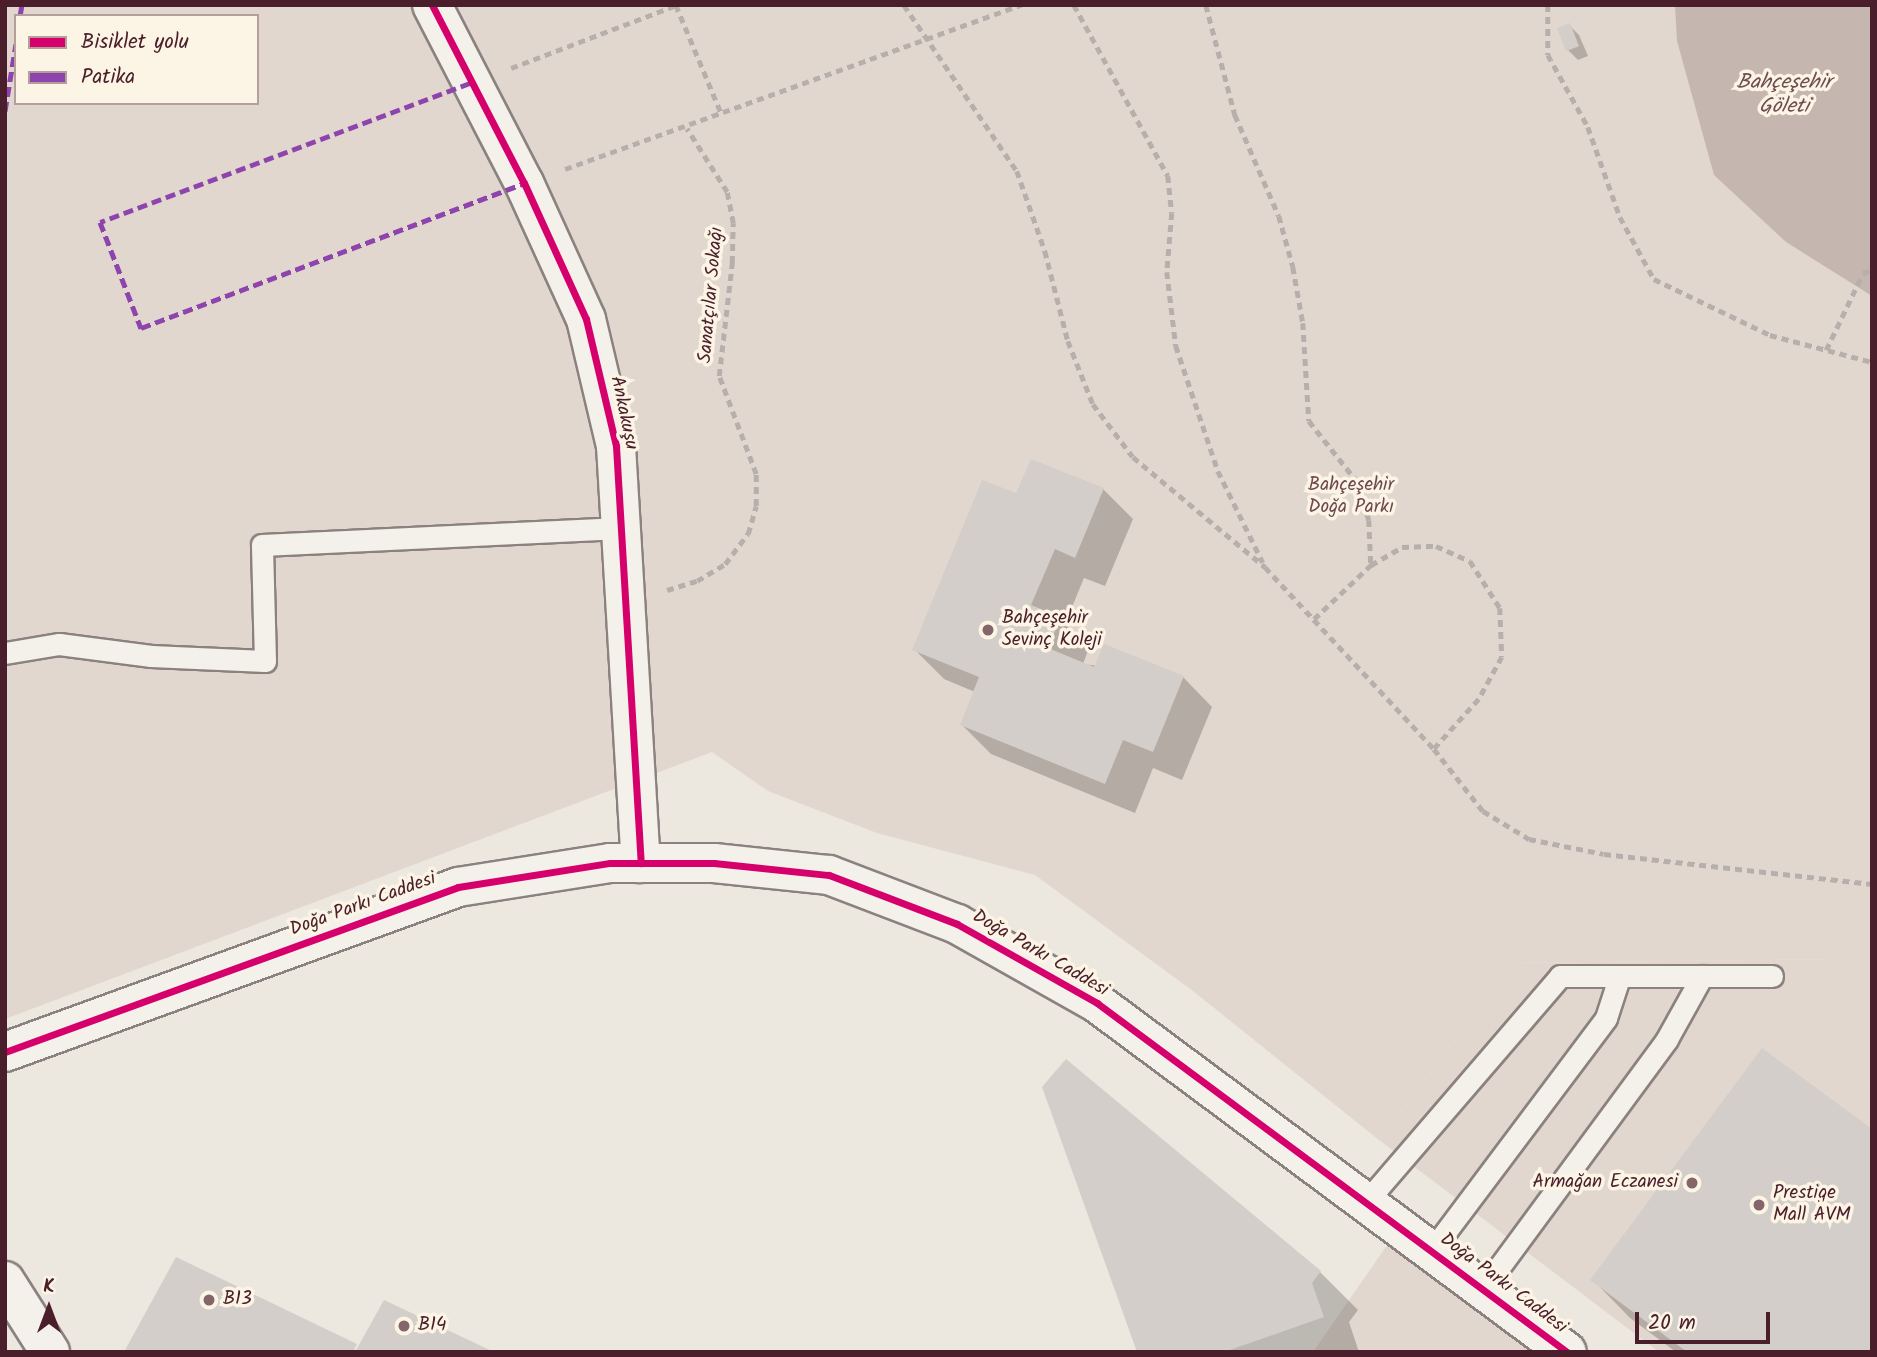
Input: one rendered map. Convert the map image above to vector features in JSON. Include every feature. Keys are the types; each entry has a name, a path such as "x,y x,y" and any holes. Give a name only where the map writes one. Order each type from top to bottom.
{"street":[{"name":"Ankakuşu","path":"432,5 524,183 586,319 617,446 641,863"},
{"name":"Doğa Parkı Caddesi","path":"5,1052 458,887 610,863 714,863 829,876 957,924 1097,1003 1567,1352"},
{"path":"5,1281 50,1352"}],"lane":[{"path":"5,653 59,643 151,656 265,661 262,545 621,528"},
{"path":"1366,1203 1560,976 1772,976"},
{"path":"1483,1289 1667,1039 1702,976"},
{"path":"1432,1250 1606,1018 1619,978"}],"path":[{"path":"470,83 677,5 722,116"},
{"path":"904,5 1017,171 1045,251 1068,341 1093,404 1133,457 1265,566 1434,749 1483,811 1529,839 1604,854 1872,884"},
{"path":"524,183 687,129 926,37 1021,5"},
{"path":"1074,5 1168,176 1172,213 1167,272 1176,346 1189,396 1218,471 1265,566"},
{"path":"1206,5 1235,116 1279,216 1293,267 1303,323 1309,421 1356,481 1369,520 1371,565"},
{"path":"1548,5 1548,55 1588,127 1620,217 1654,279 1770,335 1872,362"},
{"path":"1826,350 1863,273 1872,270"},
{"path":"1314,619 1371,565 1402,547 1436,546 1470,561 1500,608 1503,657 1479,699 1434,749"}],"shaded area":[{"path":"1838,959 1796,1031 1872,1087 1872,1352 1659,1352 1379,1140 1513,963"}],"green space":[{"name":"Bahçeşehir Doğa Parkı","path":"5,5 1872,5 1872,1087 1796,1031 1837,959 1513,963 1379,1140 1193,991 1035,875 877,833 768,791 712,752 5,1019"},
{"path":"1399,1228 1567,1352 1313,1352"}],"water":[{"name":"Bahçeşehir Göleti","path":"1675,5 1872,5 1872,296 1786,242 1714,175 1677,41"}],"building":[{"path":"1570,23 1579,46 1566,51 1557,28"},
{"name":"Bahçeşehir Sevinç Koleji","path":"1031,459 1104,488 1075,558 1055,549 1031,605 1061,617 1048,648 1094,667 1104,644 1184,676 1153,752 1123,740 1105,784 960,725 979,677 912,650 982,480 1016,493"},
{"name":"Prestige Mall AVM","path":"1762,1048 1872,1129 1872,1352 1687,1352 1590,1280"},
{"path":"1066,1059 1321,1271 1312,1283 1324,1317 1224,1352 1137,1352 1042,1087"},
{"name":"B13","path":"176,1257 357,1344 353,1352 124,1352"},
{"name":"B14","path":"384,1300 494,1352 355,1352"}],"marked path":[{"path":"20,14 22,5"},
{"path":"5,111 14,56"},
{"path":"470,83 100,222 141,328 524,183"}],"cycle path":[{"path":"432,5 524,183 586,319 616,446 641,863"},
{"path":"5,1052 458,887 610,863 714,863 829,875 957,924 1097,1003 1567,1352"}],"place":[{"name":"Bahçeşehir Sevinç Koleji","path":"988,630"},
{"name":"Armağan Eczanesi","path":"1692,1183"},
{"name":"Prestige Mall AVM","path":"1759,1205"},
{"name":"B13","path":"209,1300"},
{"name":"B14","path":"404,1326"}]}
